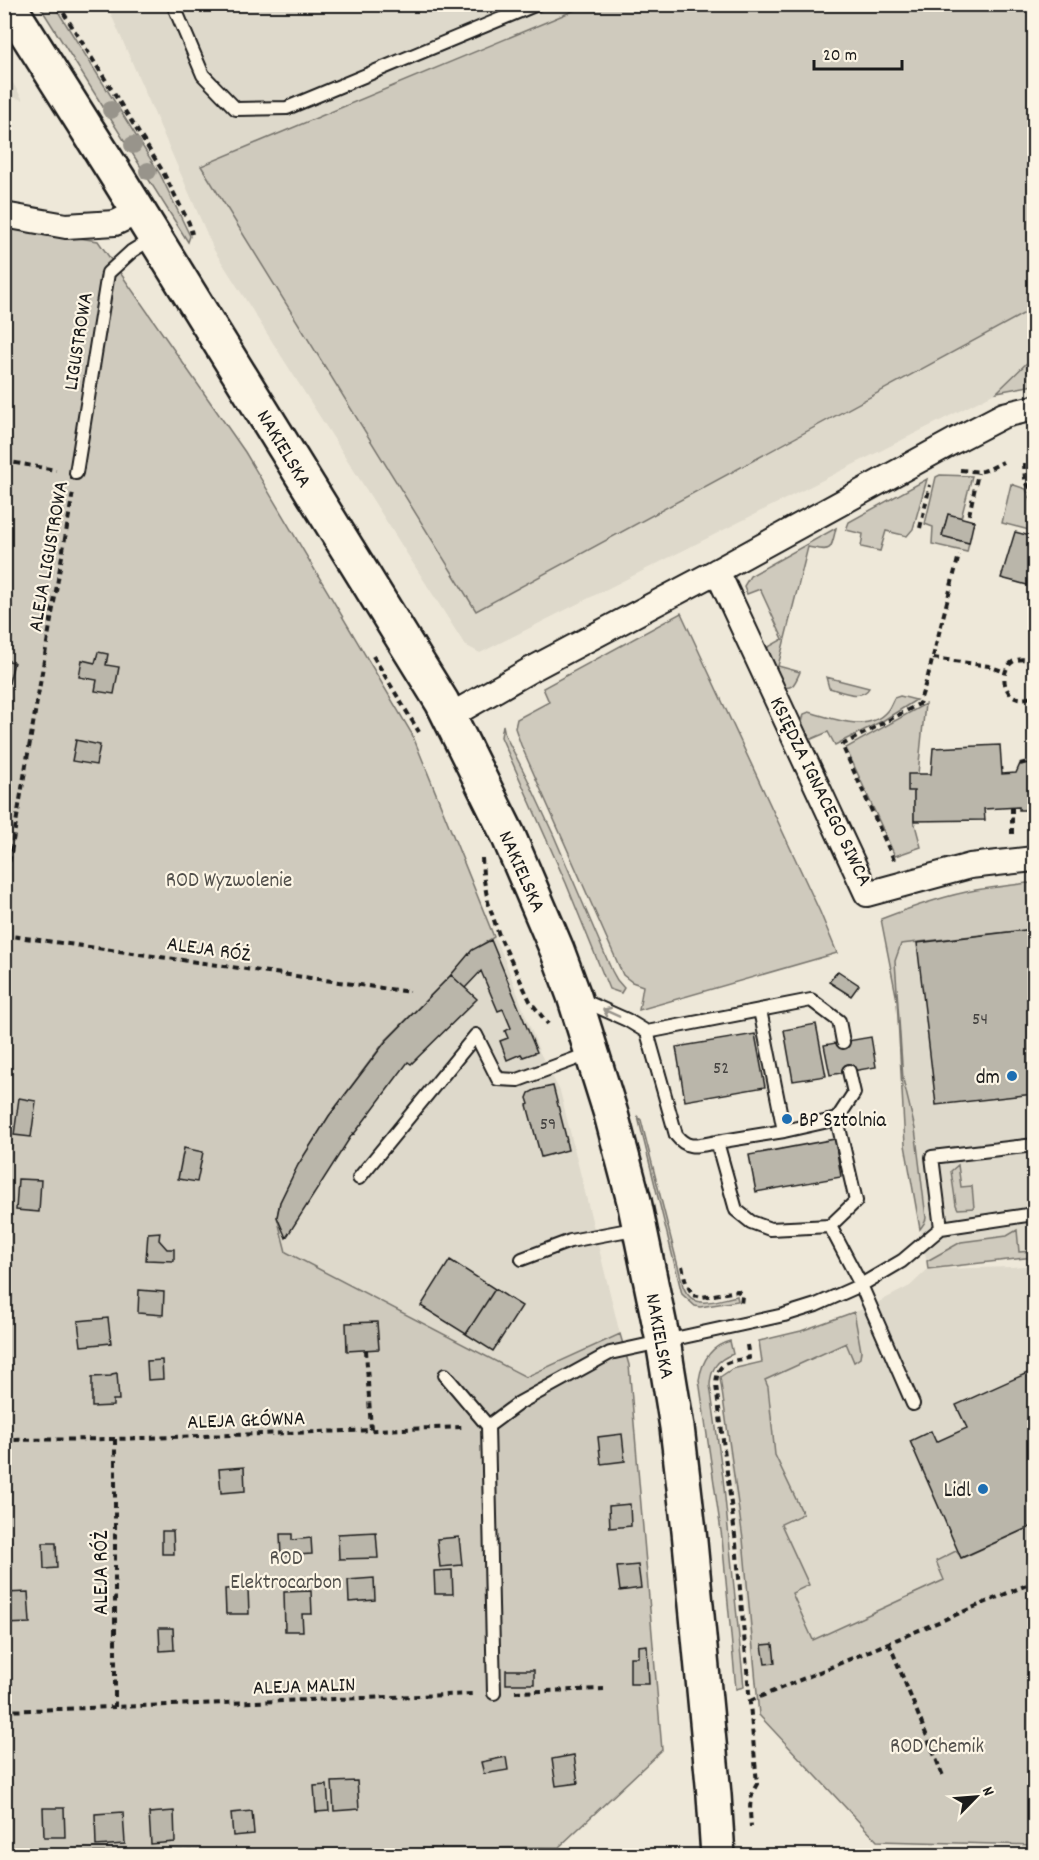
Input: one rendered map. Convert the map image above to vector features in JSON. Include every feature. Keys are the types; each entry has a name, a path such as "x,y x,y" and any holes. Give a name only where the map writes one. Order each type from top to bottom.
{"street":[{"name":"NAKIELSKA","path":"8,4 223,346 450,716 508,835 557,950 574,996 614,1125 640,1228 663,1341 677,1427 689,1531 718,1856"},
{"path":"4,215 66,226 146,224"},
{"path":"450,716 1004,415 1035,408"},
{"name":"KSIĘDZA IGNACEGO SIWCA","path":"717,571 867,894 970,866 1035,859"}],"lane":[{"path":"173,4 203,75 236,109 288,108 537,4"},
{"name":"LIGUSTROWA","path":"76,473 108,273 132,251 146,224"},
{"path":"574,996 627,1020 647,1032 811,999 839,1022 843,1042"},
{"path":"760,1010 784,1131"},
{"path":"647,1032 676,1135 681,1142 689,1146 784,1131 837,1119 854,1093 849,1071"},
{"path":"359,1178 476,1035 498,1079 518,1080 592,1053"},
{"path":"717,1142 736,1210 751,1222 770,1229 830,1226 856,1201 837,1119"},
{"path":"940,1228 932,1157 1035,1145"},
{"path":"488,1426 519,1403 610,1353 784,1315 816,1305 861,1285 902,1261 940,1228 1035,1214"},
{"path":"830,1226 861,1285 913,1404"},
{"path":"522,1259 570,1241 640,1228"},
{"path":"445,1375 488,1426 494,1693"}],"path":[{"path":"58,4 162,170 189,223 195,244"},
{"path":"4,461 76,473"},
{"path":"954,469 978,473 1003,462"},
{"path":"1024,463 1025,482 1035,493"},
{"name":"ALEJA LIGUSTROWA","path":"4,893 76,473"},
{"path":"969,514 978,473"},
{"path":"920,528 932,478"},
{"path":"894,861 842,746 919,704 959,555"},
{"path":"933,658 989,666 1005,672"},
{"path":"1035,662 1016,660 1005,672 1004,682 1010,694 1022,699 1035,696"},
{"path":"1020,764 1035,760"},
{"path":"1012,807 1012,834"},
{"path":"482,854 486,893 499,935 530,1001 549,1025"},
{"name":"ALEJA RÓŻ","path":"4,935 410,992"},
{"path":"681,1261 686,1283 693,1295 702,1297 738,1291 742,1296 741,1311"},
{"path":"746,1338 749,1358 727,1362 719,1368 716,1373 716,1385 736,1543 757,1784 749,1806 751,1827"},
{"path":"366,1350 370,1430"},
{"name":"ALEJA GŁÓWNA","path":"4,1440 115,1439 488,1426"},
{"name":"ALEJA RÓŻ","path":"115,1439 115,1707"},
{"path":"750,1701 1035,1582"},
{"path":"889,1643 943,1776"},
{"name":"ALEJA MALIN","path":"4,1711 604,1689"}],"shaded area":[{"path":"107,5 1034,5 1034,356 997,392 480,653 465,645 214,250"},
{"path":"5,70 23,100 5,95"},
{"path":"1027,883 1034,884 1034,1257 938,1269 1034,1265 1034,1592 759,1715 720,1377 732,1369 762,1362 759,1341 801,1331 869,1307 910,1286 928,1269 905,1145 897,1000 881,919 947,897"},
{"path":"494,937 540,1053 560,1091 620,1334 526,1377 286,1252 277,1217 280,1202 298,1165 329,1116 386,1041 451,975 472,950"}],"green space":[{"path":"39,5 54,5 160,174 190,236 188,242"},
{"path":"587,5 1034,5 1034,308 476,611 201,166"},
{"path":"4,226 98,241 245,452 412,734 494,937 472,951 385,1041 329,1116 298,1165 280,1202 277,1217 286,1252 526,1377 620,1334 629,1365 662,1750 559,1847 5,1853"},
{"path":"1034,356 1034,385 997,392"},
{"path":"940,475 972,476 961,518 948,515 942,536 969,543 967,552 932,544 933,527 925,524 936,477"},
{"path":"927,479 913,529 907,536 886,531 880,551 861,547 863,534 846,530 849,522"},
{"path":"1011,484 1026,489 1034,507 1033,531 1002,523"},
{"path":"836,528 829,548 808,547 778,666 800,672 791,687 780,686 763,650 783,639 760,589 747,594 744,586 750,576"},
{"path":"681,613 837,953 639,1010 643,986 623,975 515,728 517,719 549,702 543,688"},
{"path":"826,677 869,688 861,694 845,693 829,688"},
{"path":"900,696 916,700 884,720 835,745 828,732 807,741 801,727 804,714 809,712 850,722 870,722 879,718 888,710 894,698"},
{"path":"925,704 918,774 914,791 914,821 921,847 895,856 846,748"},
{"path":"503,725 505,735 554,836 612,971 624,988 621,993 609,989 566,883 501,737"},
{"path":"1027,883 1034,884 1034,929 901,944 895,961 903,1079 915,1129 926,1218 920,1229 905,1145 897,1000 881,919 952,895"},
{"path":"638,1117 641,1120 683,1286 687,1294 699,1302 737,1296 738,1301 700,1307 695,1306 682,1294"},
{"path":"958,1165 961,1187 972,1186 974,1208 958,1209 956,1205 951,1171"},
{"path":"1017,1230 1019,1252 1034,1251 1034,1257 928,1269 927,1261 961,1242 1007,1236"},
{"name":"ROD Chemik","path":"854,1312 861,1351 860,1358 854,1362 846,1343 765,1380 768,1387 775,1455 803,1514 781,1524 809,1585 792,1593 813,1640 944,1580 936,1561 956,1551 962,1558 1034,1525 1034,1845 877,1841 759,1715 743,1539 720,1377 732,1369 762,1362 759,1341 801,1331"},
{"path":"730,1341 733,1354 716,1365 710,1385 723,1478 744,1687 736,1689 722,1538 699,1380 708,1355 723,1343"}],"building":[{"path":"948,514 974,521 969,543 942,536"},
{"path":"1015,532 1034,537 1034,593 1030,591 1031,586 1001,578"},
{"path":"98,652 108,654 106,665 119,667 114,694 95,691 97,680 79,677 82,660 95,663"},
{"path":"4,660 14,662 9,683 4,682"},
{"path":"76,740 100,745 96,765 72,761"},
{"path":"1000,745 1002,774 1016,773 1020,764 1032,763 1033,810 1019,810 1019,807 984,809 985,820 914,821 914,791 908,791 908,774 931,774 933,748"},
{"path":"1034,929 1034,1094 936,1105 917,943"},
{"path":"491,940 537,1052 523,1057 521,1054 507,1060 500,1041 508,1038 505,1031 511,1028 503,1009 498,1011 481,971 465,988 451,975 472,950"},
{"path":"838,971 859,985 851,996 829,982"},
{"path":"451,975 477,999 411,1064 408,1062 353,1133 286,1238 277,1217 280,1202 298,1165 329,1116 386,1041"},
{"path":"816,1024 826,1076 793,1081 784,1030"},
{"path":"755,1034 765,1087 685,1101 676,1047"},
{"path":"871,1037 876,1067 830,1075 824,1045"},
{"path":"553,1086 568,1150 541,1157 527,1098 529,1093 535,1090"},
{"path":"19,1098 36,1101 31,1137 14,1135"},
{"path":"835,1139 841,1177 756,1192 749,1155"},
{"path":"184,1148 203,1152 197,1182 178,1179"},
{"path":"18,1179 41,1180 39,1212 16,1210"},
{"path":"160,1232 159,1240 167,1249 174,1249 174,1261 146,1260 148,1233"},
{"path":"450,1260 495,1289 466,1334 421,1306"},
{"path":"495,1289 522,1306 493,1351 466,1334"},
{"path":"139,1290 164,1292 163,1315 138,1313"},
{"path":"108,1318 111,1343 81,1346 78,1321"},
{"path":"377,1322 379,1349 347,1351 346,1323"},
{"path":"162,1360 163,1379 148,1380 147,1361"},
{"name":"Lidl","path":"1034,1370 1034,1525 961,1558 910,1441 931,1431 936,1442 967,1428 956,1405"},
{"path":"117,1373 119,1400 113,1400 113,1406 92,1407 92,1377 111,1376"},
{"path":"622,1434 625,1461 601,1464 598,1437"},
{"path":"244,1467 245,1491 221,1493 219,1469"},
{"path":"630,1504 631,1526 610,1528 609,1506"},
{"path":"162,1531 173,1531 174,1554 162,1554"},
{"path":"376,1532 378,1558 339,1559 338,1534"},
{"path":"280,1534 292,1534 292,1540 311,1538 312,1554 281,1556"},
{"path":"459,1537 462,1565 440,1567 437,1539"},
{"path":"4,1541 10,1541 10,1568 4,1568"},
{"path":"43,1543 56,1543 57,1568 44,1569"},
{"path":"638,1565 641,1588 620,1591 617,1567"},
{"path":"452,1570 453,1594 435,1594 434,1571"},
{"path":"374,1578 375,1600 349,1602 348,1580"},
{"path":"248,1588 249,1614 226,1614 225,1589"},
{"path":"311,1591 312,1614 302,1614 303,1631 285,1631 284,1592"},
{"path":"28,1592 30,1623 4,1624 4,1593"},
{"path":"159,1628 173,1628 174,1650 160,1651"},
{"path":"773,1644 775,1663 765,1664 762,1645"},
{"path":"647,1645 649,1684 630,1684 630,1657 638,1657 638,1646"},
{"path":"506,1670 534,1670 534,1684 506,1684"},
{"path":"574,1755 578,1783 556,1786 552,1759"},
{"path":"506,1757 508,1770 484,1774 481,1762"},
{"path":"357,1781 359,1809 334,1811 332,1782"},
{"path":"327,1785 329,1811 316,1812 314,1786"},
{"path":"43,1808 64,1808 65,1837 44,1837"},
{"path":"174,1811 175,1842 151,1844 149,1813"},
{"path":"252,1811 254,1834 233,1836 231,1813"},
{"path":"123,1812 125,1844 96,1846 95,1814"}],"place":[{"name":"dm","path":"1012,1076"},
{"name":"BP Sztolnia","path":"787,1119"},
{"name":"Lidl","path":"983,1489"}],"park label":[{"name":"ROD Wyzwolenie","path":"229,879"},
{"name":"ROD Elektrocarbon","path":"286,1569"}]}
